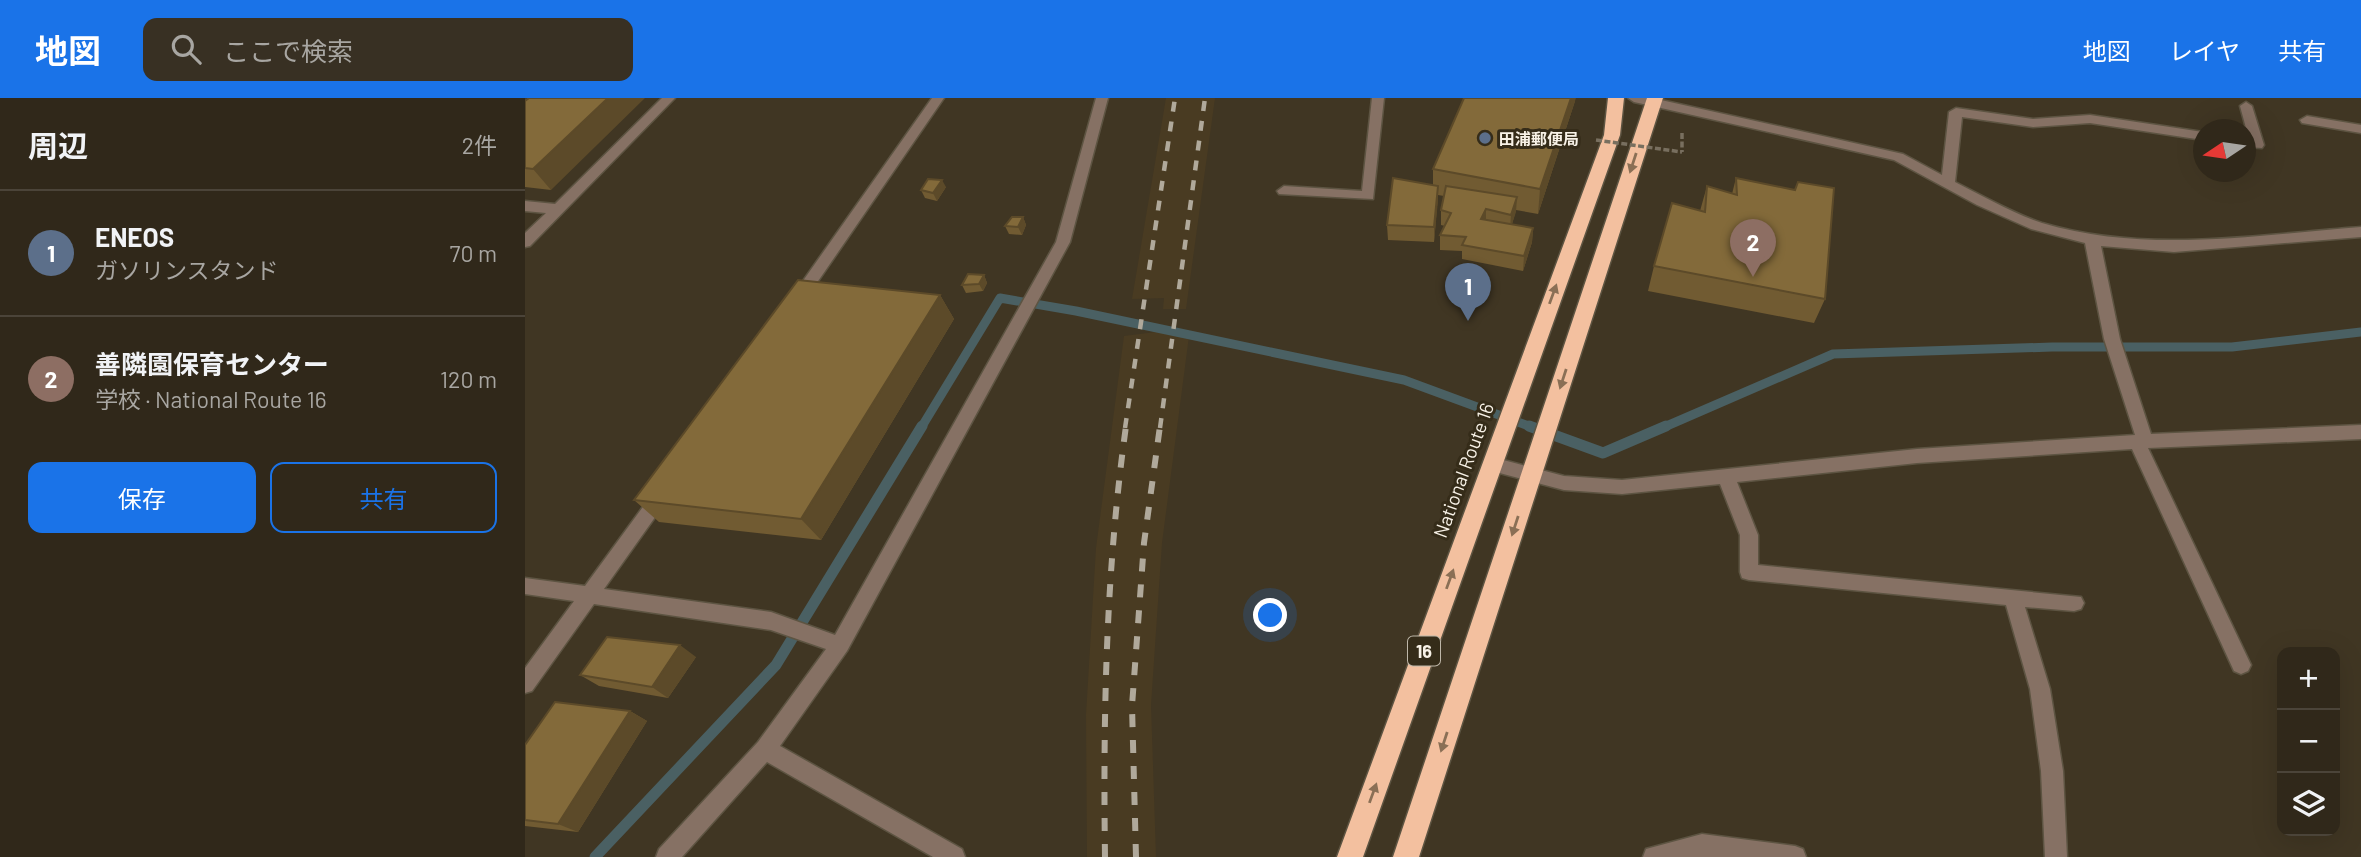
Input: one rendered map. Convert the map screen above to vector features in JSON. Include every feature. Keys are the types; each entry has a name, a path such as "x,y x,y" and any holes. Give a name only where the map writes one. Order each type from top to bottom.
{"highway":[{"name":"National Route 16","path":"1350,857 1612,135 1616,98"},
{"name":"16","path":"1406,857 1654,100"}],"street":[{"path":"525,242 669,98"},
{"path":"788,313 939,98"},
{"path":"667,857 765,748 840,645 1063,242 1101,98"},
{"path":"1284,191 1369,196 1378,98"},
{"path":"1634,98 1654,100 1898,157 2036,226 2092,240 2174,247 2361,232"},
{"path":"2246,106 2250,119"},
{"path":"1948,183 1956,112 2033,123 2101,120 2193,134"},
{"path":"2307,120 2361,129"},
{"path":"525,206 557,209"},
{"path":"2092,240 2112,339 2141,441 2241,665"},
{"path":"1495,455 1565,483 1622,486 1917,456 2141,441 2361,432"},
{"path":"1726,476 1749,535 1749,572 2074,603"},
{"path":"525,684 670,482"},
{"path":"525,586 771,621 840,645"},
{"path":"2013,598 2040,689 2052,771 2056,857"},
{"path":"765,748 954,857"},
{"path":"1654,857 1702,845 1791,856"}],"path":[{"path":"1596,140 1682,152 1682,125"}],"shaded area":[{"path":"1166,98 1215,98 1186,309 1163,309 1164,298 1132,299"},
{"path":"1172,330 1189,336 1162,543 1151,705 1156,857 1087,857 1086,715 1096,548 1124,336"}],"building":[{"path":"529,98 608,98 533,169 525,168 525,101"},
{"path":"1464,98 1571,98 1540,189 1433,169"},
{"path":"1393,178 1438,186 1434,227 1387,225"},
{"path":"1736,178 1795,190 1798,182 1834,188 1825,299 1654,266 1672,203 1705,212 1707,186 1737,195"},
{"path":"928,179 942,180 933,193 921,190"},
{"path":"1446,186 1517,197 1511,215 1486,209 1481,219 1533,228 1524,256 1462,245 1466,237 1440,235 1451,213 1441,210"},
{"path":"1012,217 1023,217 1018,227 1005,226"},
{"path":"968,274 984,275 979,284 962,285"},
{"path":"798,280 940,295 801,519 634,500"},
{"path":"607,637 680,645 652,687 580,675"},
{"path":"555,702 630,711 558,824 525,820 525,745"}],"waterway":[{"path":"921,428 1000,298 1076,311 1404,380 1534,428"},
{"path":"1662,428 1833,354 2052,347 2232,347 2361,332"},
{"path":"595,857 776,665 922,426"},
{"path":"1529,426 1603,453 1666,426"}],"railway":[{"path":"1125,428 1175,98"},
{"path":"1160,428 1205,98"},
{"path":"1105,857 1107,641 1114,533 1126,426"},
{"path":"1136,857 1132,706 1144,543 1160,426"}],"place":[{"name":"田浦郵便局","path":"1485,138"},
{"name":"善隣園保育センター","path":"1753,277"},
{"name":"ENEOS","path":"1468,321"}]}
